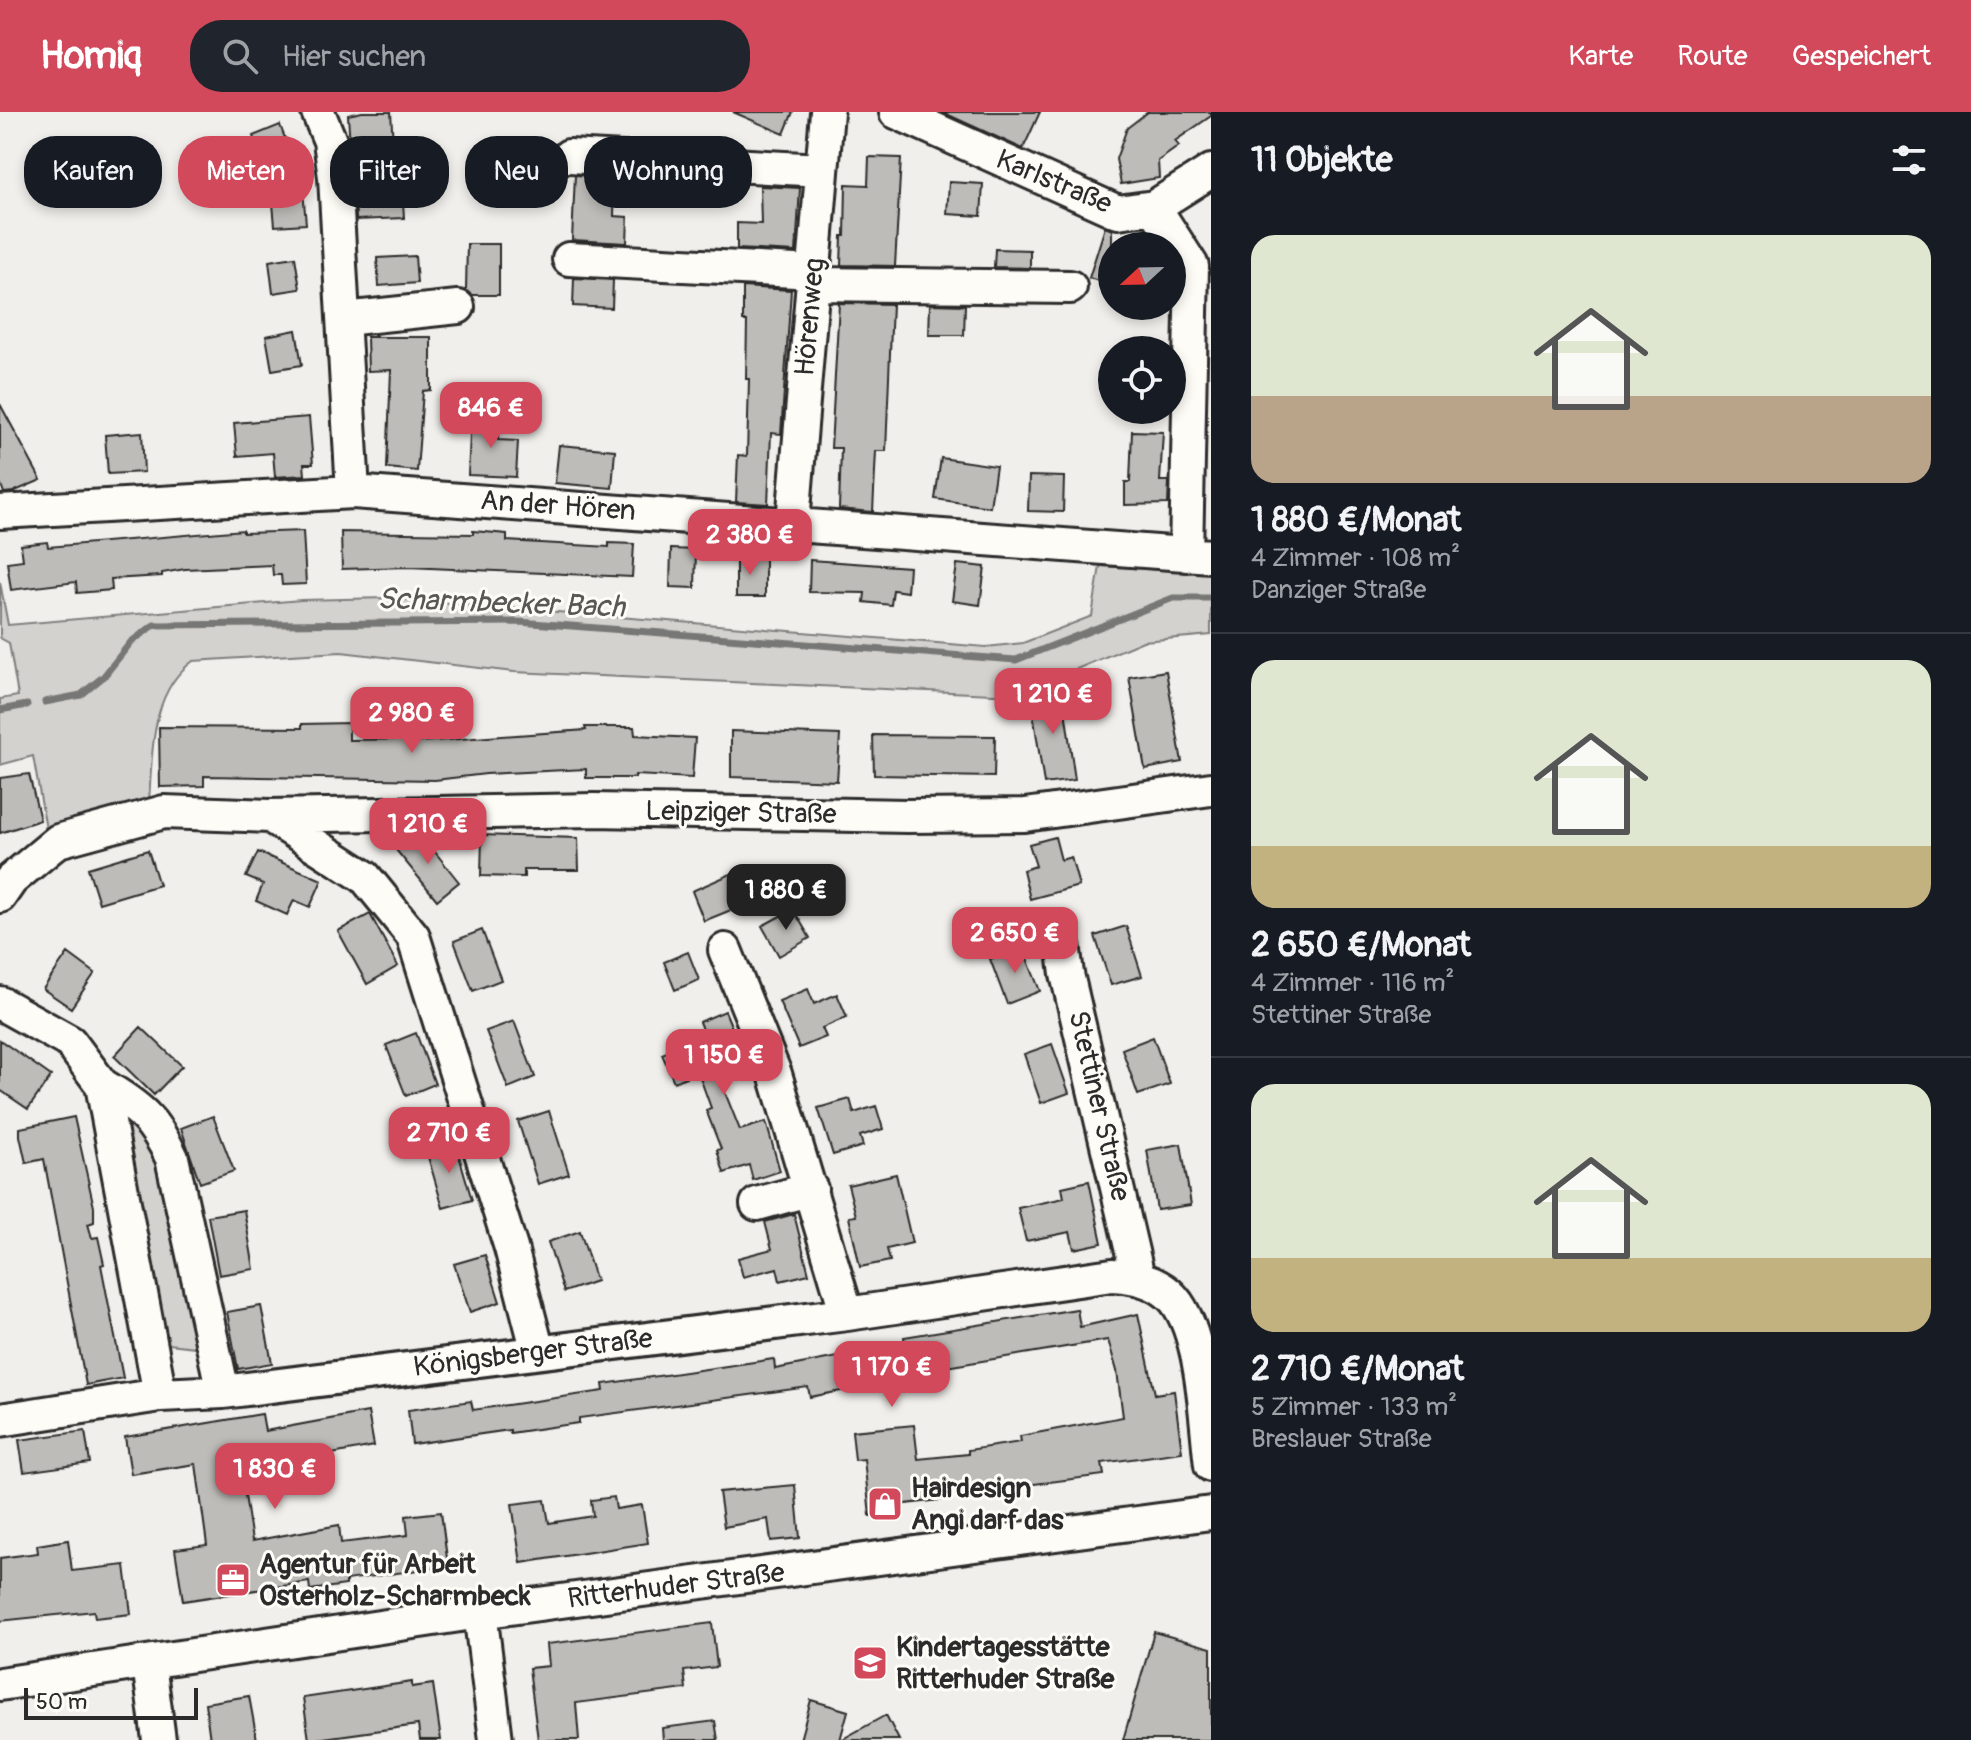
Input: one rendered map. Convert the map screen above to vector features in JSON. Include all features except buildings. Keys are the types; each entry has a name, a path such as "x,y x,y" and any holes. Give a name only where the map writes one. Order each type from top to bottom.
{"street":[{"path":"318,112 330,141 335,177 353,492"},
{"name":"Hörenweg","path":"793,522 827,112"},
{"name":"Karlstraße","path":"896,112 1118,212 1154,207 1211,171"},
{"path":"569,156 822,170"},
{"path":"1154,207 1202,271 1199,555"},
{"path":"569,259 813,278 1070,287"},
{"path":"344,319 458,307"},
{"name":"An der Hören","path":"0,512 353,492 793,522 1199,555"},
{"name":"Leipziger Straße","path":"0,896 11,880 58,841 164,812 270,816 594,810 1025,815 1211,789"},
{"path":"270,816 365,877 413,936 507,1234 538,1352"},
{"name":"Stettiner Straße","path":"1062,936 1067,974 1138,1277"},
{"path":"725,950 775,1074 847,1314"},
{"path":"0,1003 70,1042 102,1085 140,1108 160,1133 172,1158 223,1392"},
{"path":"102,1085 160,1395"},
{"path":"757,1204 811,1189"},
{"name":"Königsberger Straße","path":"0,1420 160,1395 223,1392 847,1314 1083,1277 1138,1277"},
{"path":"1138,1277 1169,1294 1183,1312 1195,1346 1211,1465"},
{"name":"Ritterhuder Straße","path":"0,1684 480,1612 1211,1513"},
{"path":"480,1612 496,1740"},
{"path":"149,1664 159,1740"}],"shaded area":[{"path":"1100,566 1211,573 1211,635 1143,641 1015,695 514,672 341,652 193,661 179,674 161,706 153,743 149,800 48,840 33,756 0,765 0,699 18,696 9,643 0,638 0,582 8,625 301,600 387,598 986,647 1023,643 1092,616"},
{"path":"110,1108 147,1124 196,1347 169,1344 154,1333"}],"waterway":[{"name":"Scharmbecker Bach","path":"45,702 81,695 104,676 131,642 154,625 519,622 1016,660 1173,598 1211,598"},
{"name":"Scharmbecker Bach","path":"0,710 27,705"}],"place":[{"name":"Hairdesign Angi darf das","path":"885,1504"},
{"name":"Agentur für Arbeit Osterholz-Scharmbeck","path":"233,1580"},
{"name":"Kindertagesstätte Ritterhuder Straße","path":"870,1663"}]}
